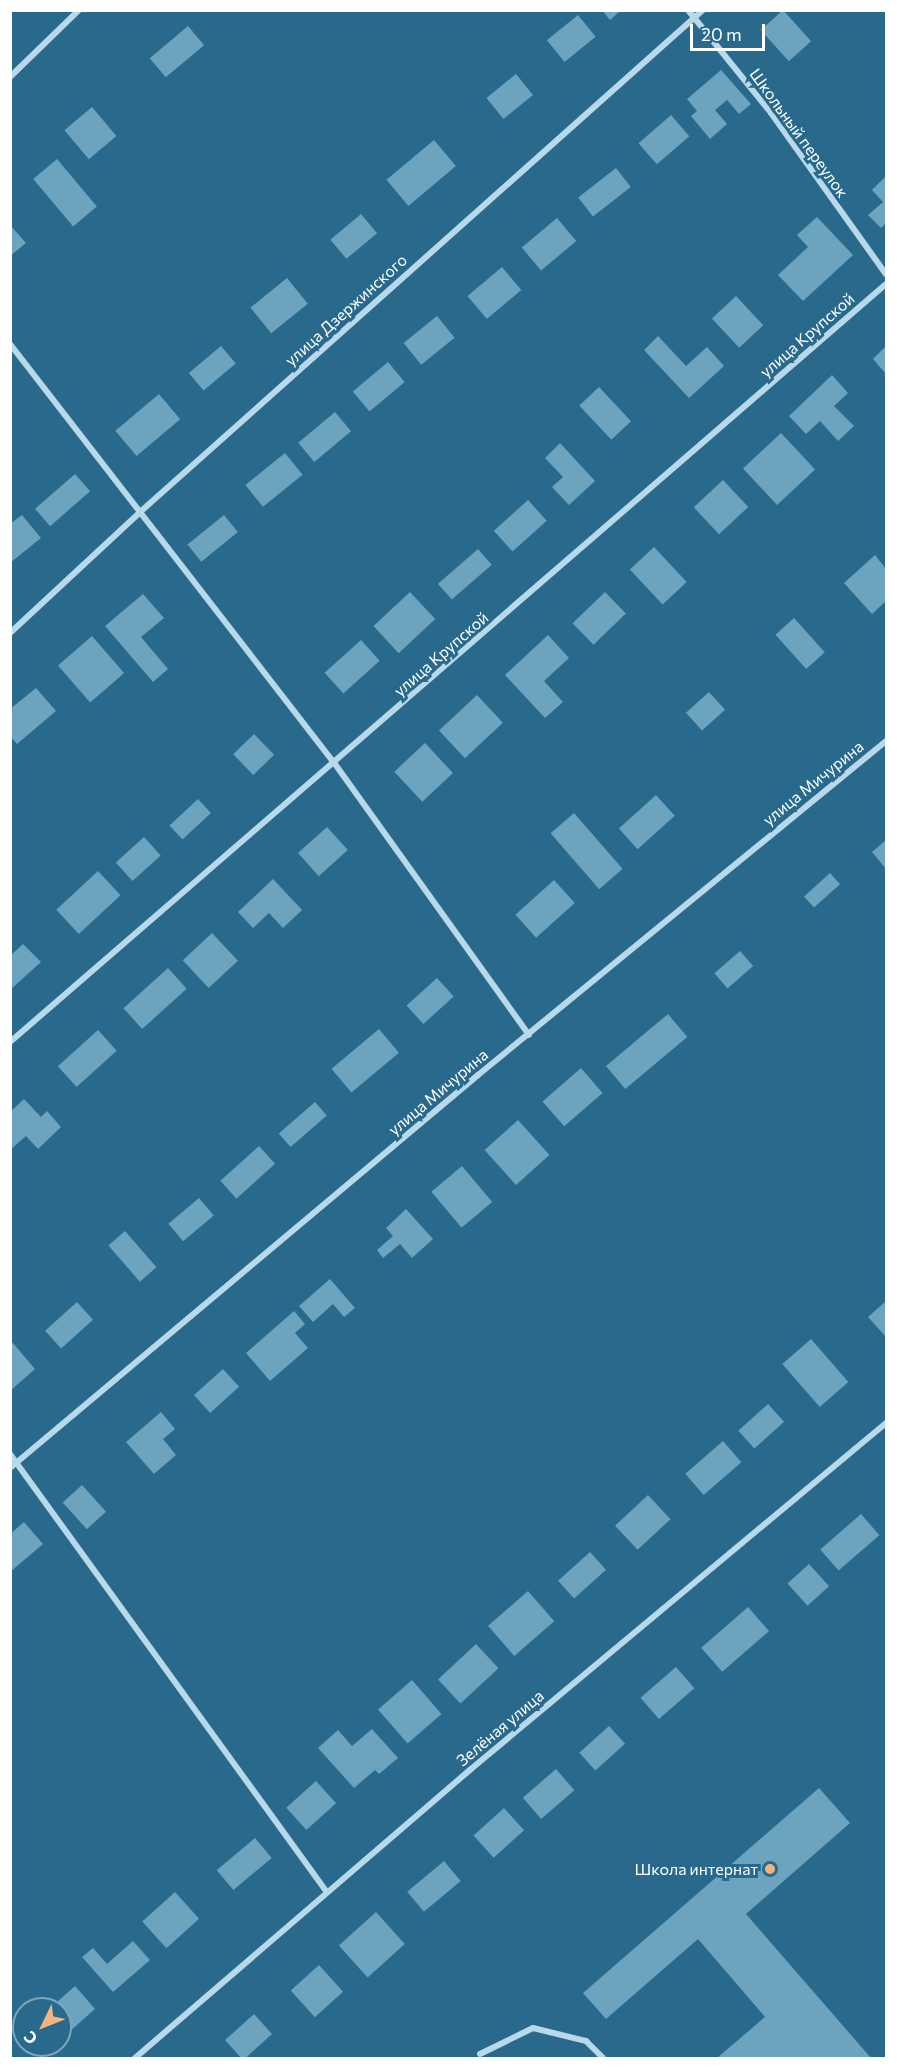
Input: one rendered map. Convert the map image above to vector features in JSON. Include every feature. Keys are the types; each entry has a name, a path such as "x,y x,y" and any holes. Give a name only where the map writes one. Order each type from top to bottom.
{"street":[{"path":"10,77 79,10"},
{"name":"Школьный переулок","path":"688,10 771,113 886,274"},
{"name":"улица Дзержинского","path":"10,633 139,513 703,10"},
{"name":"улица Крупской","path":"10,1042 335,764 886,284"},
{"path":"10,344 335,764 529,1035"},
{"name":"улица Мичурина","path":"10,1468 886,741"},
{"name":"Зелёная улица","path":"135,2058 326,1892 886,1423"},
{"path":"10,1454 326,1892"},
{"path":"480,2054 533,2028 586,2041 603,2058"}],"building":[{"path":"602,10 621,10 610,20"},
{"path":"783,10 811,41 789,61 761,30"},
{"path":"578,15 596,37 565,62 547,40"},
{"path":"188,26 204,45 166,77 150,58"},
{"path":"721,70 751,104 739,114 727,100 715,110 727,124 710,139 691,116 697,111 687,99"},
{"path":"516,74 533,95 503,119 486,98"},
{"path":"92,107 116,136 89,159 64,130"},
{"path":"671,115 689,136 657,164 639,143"},
{"path":"434,140 456,166 408,206 387,180"},
{"path":"57,159 97,206 73,226 33,179"},
{"path":"616,168 631,187 593,216 578,198"},
{"path":"886,176 886,223 881,228 868,215 883,202 872,190"},
{"path":"361,214 377,233 346,259 330,240"},
{"path":"817,217 853,255 803,301 778,275 808,247 797,235"},
{"path":"557,218 576,241 541,271 522,248"},
{"path":"10,225 26,243 10,256"},
{"path":"502,267 521,290 487,319 468,296"},
{"path":"287,278 308,304 271,333 250,308"},
{"path":"736,296 763,325 739,348 712,319"},
{"path":"437,316 455,338 421,365 404,343"},
{"path":"658,336 686,366 707,347 724,366 689,398 644,350"},
{"path":"221,346 236,364 204,391 189,373"},
{"path":"886,346 886,374 873,359"},
{"path":"388,362 405,382 369,411 353,392"},
{"path":"832,375 848,393 834,406 854,426 838,441 820,421 806,434 789,416"},
{"path":"599,387 631,421 611,440 579,405"},
{"path":"159,394 180,419 137,456 115,431"},
{"path":"335,412 351,431 314,462 298,443"},
{"path":"781,433 815,470 777,505 743,468"},
{"path":"560,443 595,481 569,505 552,487 563,477 545,458"},
{"path":"285,453 303,475 263,507 245,485"},
{"path":"75,474 90,491 50,526 35,509"},
{"path":"723,480 748,507 719,534 694,507"},
{"path":"528,500 547,521 513,552 494,531"},
{"path":"22,515 41,538 10,563 10,524"},
{"path":"224,515 238,532 201,562 187,545"},
{"path":"654,547 687,582 663,605 630,570"},
{"path":"478,549 492,565 452,600 438,584"},
{"path":"875,555 886,569 886,601 872,614 844,583"},
{"path":"410,592 435,619 399,653 373,626"},
{"path":"605,592 626,614 593,645 573,623"},
{"path":"143,594 164,618 141,637 168,669 153,682 105,626"},
{"path":"794,618 825,652 806,669 775,635"},
{"path":"548,635 569,658 544,681 563,702 545,718 505,675"},
{"path":"92,636 124,673 90,703 58,666"},
{"path":"361,640 380,661 343,694 325,673"},
{"path":"36,688 56,711 17,744 10,736 10,709"},
{"path":"709,692 725,710 702,731 686,713"},
{"path":"477,695 503,723 465,758 439,730"},
{"path":"254,734 274,755 253,775 233,754"},
{"path":"425,743 453,773 422,802 394,772"},
{"path":"656,795 675,816 638,849 619,828"},
{"path":"198,799 211,813 182,839 169,826"},
{"path":"574,813 623,869 599,889 551,833"},
{"path":"327,827 348,850 319,876 298,853"},
{"path":"144,837 161,856 132,881 116,862"},
{"path":"886,840 886,869 872,852"},
{"path":"98,871 121,895 79,934 56,910"},
{"path":"830,873 840,884 814,908 804,896"},
{"path":"273,879 302,910 283,928 269,913 253,928 238,912"},
{"path":"554,880 575,903 536,938 515,915"},
{"path":"212,933 238,961 209,988 183,960"},
{"path":"23,944 41,962 10,990 10,956"},
{"path":"740,951 753,966 727,988 714,973"},
{"path":"168,968 187,989 142,1029 123,1008"},
{"path":"437,978 454,997 423,1024 407,1005"},
{"path":"668,1014 687,1037 625,1089 606,1066"},
{"path":"379,1029 399,1053 351,1093 332,1069"},
{"path":"98,1030 117,1051 77,1087 58,1066"},
{"path":"581,1068 603,1093 564,1126 543,1101"},
{"path":"24,1099 41,1117 47,1111 61,1127 38,1149 26,1136 10,1150 10,1112"},
{"path":"315,1102 327,1116 291,1147 279,1133"},
{"path":"518,1120 549,1155 516,1185 485,1150"},
{"path":"259,1146 275,1164 236,1199 220,1181"},
{"path":"462,1166 492,1202 462,1228 431,1192"},
{"path":"199,1198 214,1216 183,1241 168,1224"},
{"path":"406,1209 433,1239 412,1258 400,1244 383,1258 377,1250 393,1236 386,1228"},
{"path":"125,1231 156,1267 140,1282 108,1245"},
{"path":"330,1279 355,1308 344,1317 333,1304 313,1322 299,1306"},
{"path":"886,1301 886,1337 868,1317"},
{"path":"77,1302 93,1320 61,1349 45,1331"},
{"path":"294,1311 305,1324 295,1333 308,1348 270,1381 246,1353"},
{"path":"811,1339 848,1382 820,1407 782,1364"},
{"path":"12,1342 35,1369 10,1391 10,1344"},
{"path":"223,1369 239,1387 210,1413 194,1395"},
{"path":"768,1404 784,1422 754,1449 738,1431"},
{"path":"161,1412 175,1429 163,1439 176,1455 154,1474 126,1442"},
{"path":"723,1441 741,1462 704,1495 685,1474"},
{"path":"82,1485 106,1512 87,1529 63,1502"},
{"path":"648,1495 671,1519 638,1550 615,1526"},
{"path":"861,1514 879,1535 839,1571 820,1549"},
{"path":"24,1522 43,1544 10,1572 10,1534"},
{"path":"590,1552 606,1570 574,1599 558,1581"},
{"path":"809,1564 829,1586 808,1606 787,1583"},
{"path":"528,1591 554,1621 514,1656 488,1626"},
{"path":"748,1607 769,1631 722,1672 701,1648"},
{"path":"476,1644 499,1668 460,1704 438,1679"},
{"path":"676,1667 694,1688 659,1719 641,1698"},
{"path":"412,1680 442,1714 408,1743 378,1710"},
{"path":"609,1726 625,1744 595,1771 579,1753"},
{"path":"372,1729 398,1758 379,1774 375,1770 354,1788 318,1748 338,1730 352,1746"},
{"path":"556,1769 574,1790 541,1819 523,1798"},
{"path":"316,1781 336,1803 306,1830 286,1808"},
{"path":"819,1788 850,1823 746,1914 871,2058 717,2058 765,2017 698,1939 606,2019 583,1993"},
{"path":"504,1808 524,1830 494,1858 474,1835"},
{"path":"255,1838 272,1858 233,1890 217,1870"},
{"path":"444,1861 461,1881 424,1912 407,1892"},
{"path":"175,1892 199,1919 166,1948 142,1921"},
{"path":"376,1912 405,1944 368,1977 339,1945"},
{"path":"133,1941 150,1960 113,1992 82,1957 93,1948 107,1964"},
{"path":"319,1965 343,1992 315,2017 291,1990"},
{"path":"75,1986 95,2009 72,2029 72,1997 63,1997"},
{"path":"254,2014 272,2034 245,2058 241,2058 225,2040"}],"place":[{"name":"Школа интернат","path":"770,1869"}]}
